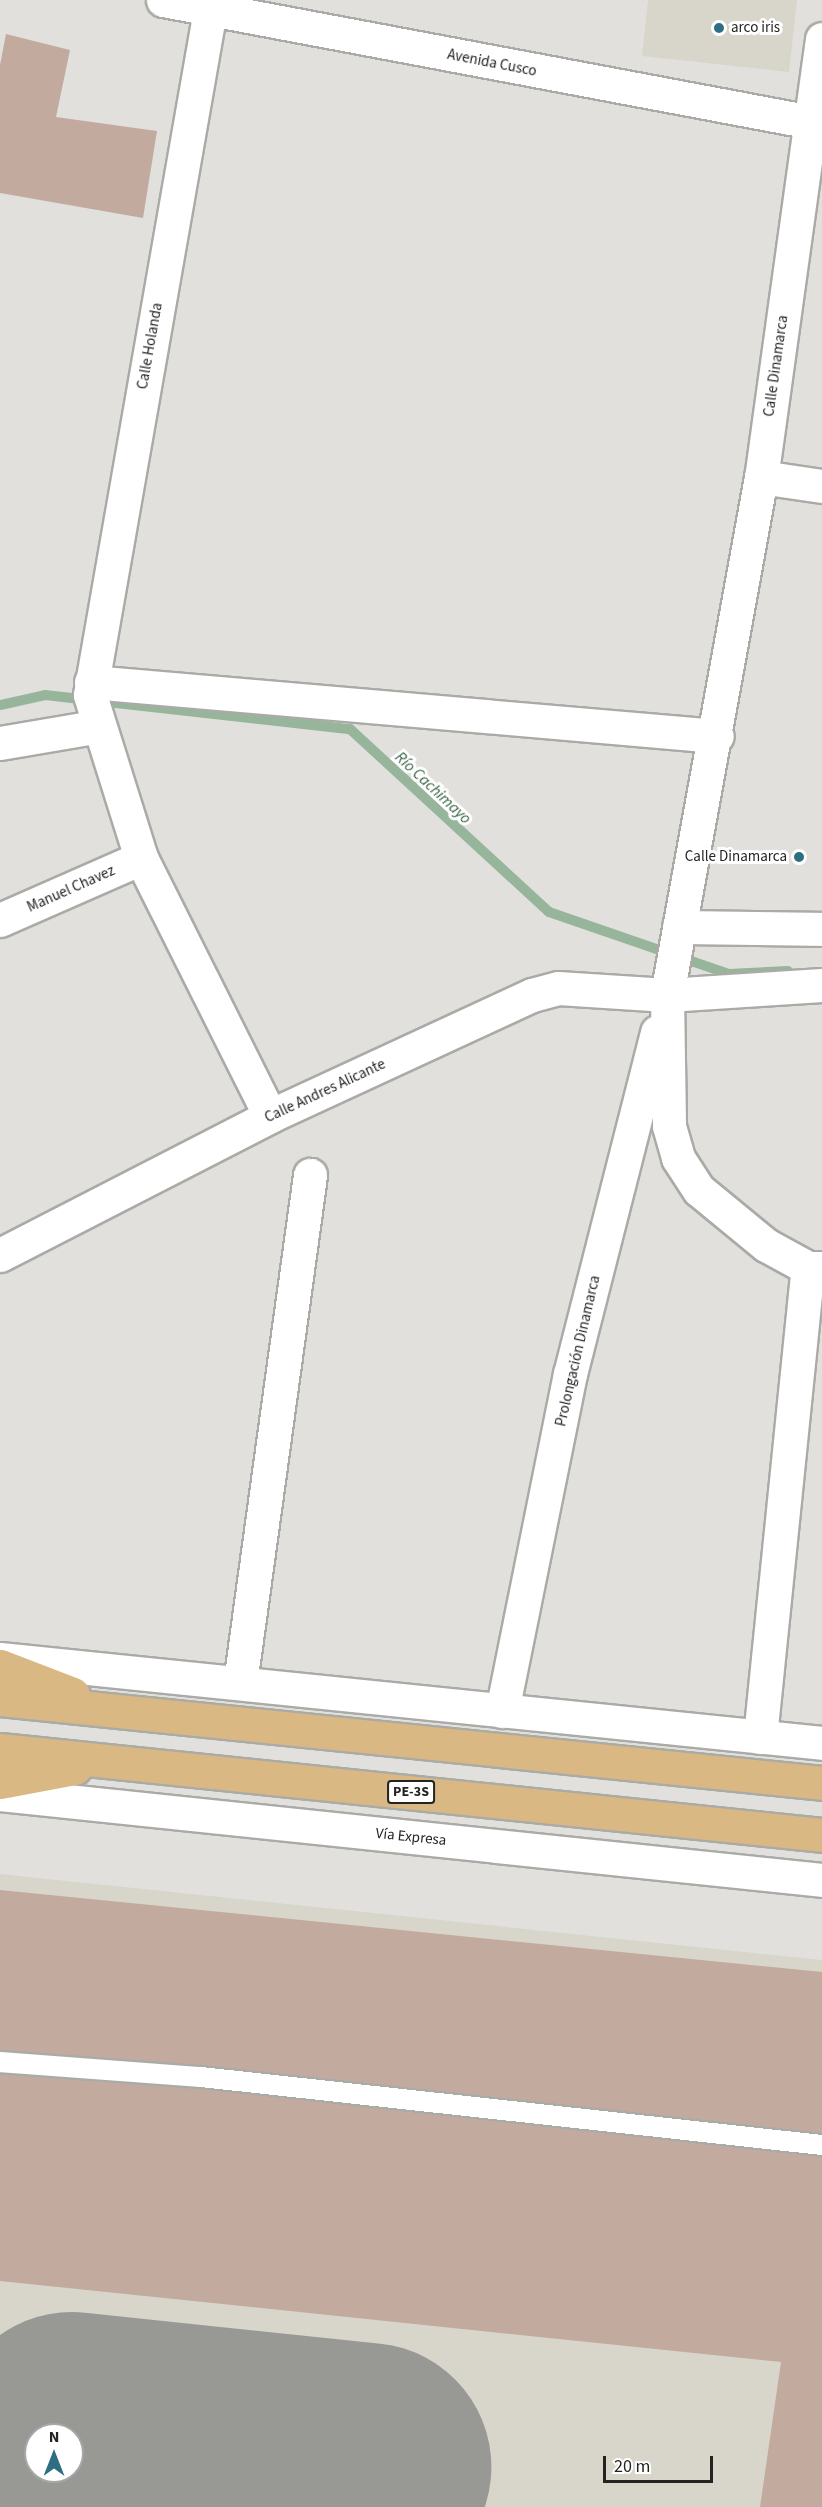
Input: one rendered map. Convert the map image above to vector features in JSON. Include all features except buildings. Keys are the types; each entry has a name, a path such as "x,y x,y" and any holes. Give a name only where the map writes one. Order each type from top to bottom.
{"main road":[{"path":"0,1666 117,1711"},
{"path":"0,1699 822,1783"},
{"name":"PE-3S","path":"0,1750 822,1834"},
{"path":"0,1782 111,1761"}],"street":[{"name":"Avenida Cusco","path":"163,0 815,123"},
{"name":"Calle Holanda","path":"94,703 210,10"},
{"name":"Calle Dinamarca","path":"668,987 717,736 761,477 815,123 822,39"},
{"path":"761,477 822,486"},
{"path":"0,743 94,703 717,736"},
{"path":"94,703 141,858 270,1116"},
{"name":"Manuel Chavez","path":"0,920 141,858"},
{"path":"677,933 822,929"},
{"name":"Calle Andres Alicante","path":"0,1255 270,1116 532,994 583,988 822,985"},
{"path":"668,987 669,1126 678,1158 699,1190 766,1245 815,1268 760,1737"},
{"name":"Prolongación Dinamarca","path":"502,1711 570,1374 668,987"},
{"path":"240,1683 310,1175"},
{"path":"0,1659 822,1743"},
{"name":"Vía Expresa","path":"0,1794 822,1880"}],"lane":[{"path":"0,2062 201,2077 822,2145"}],"shaded area":[{"name":"arco iris","path":"648,0 797,0 789,72 642,56"},
{"path":"6,34 70,50 56,117 157,131 143,218 0,193 0,65"},
{"path":"0,1874 822,1960 822,2507 0,2507"},
{"path":"0,1890 822,1972 822,2507 760,2507 781,2362 0,2281"}],"waterway":[{"name":"Río Cachimayo","path":"0,705 45,695 350,729 549,912 729,974 788,971"}],"runway":[{"path":"84,2437 367,2467"}],"place":[{"name":"arco iris","path":"719,28"},
{"name":"Calle Dinamarca","path":"799,857"}]}
